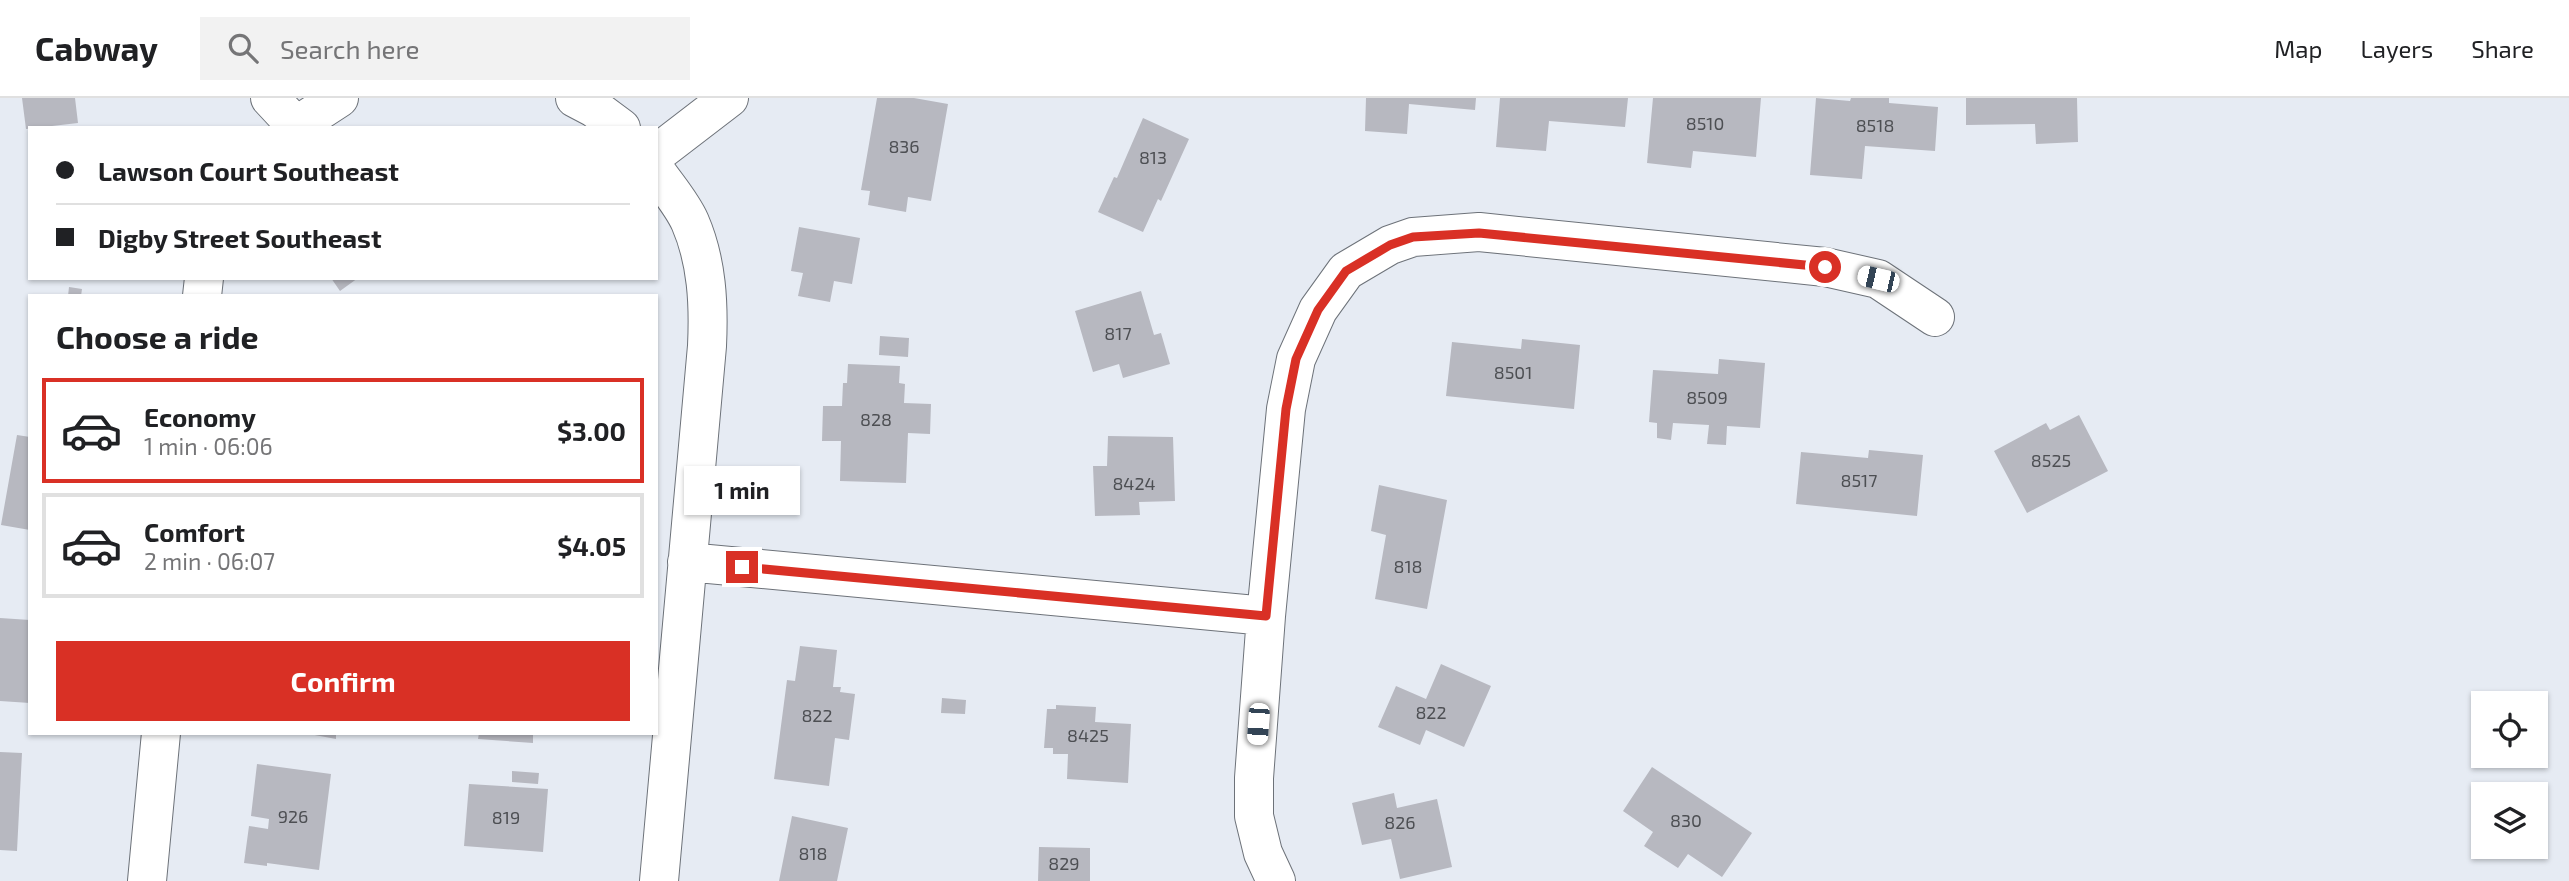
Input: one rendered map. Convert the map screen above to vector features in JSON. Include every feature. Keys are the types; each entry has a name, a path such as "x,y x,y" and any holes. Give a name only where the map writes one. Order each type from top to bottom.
{"street":[{"path":"270,98 294,126"},
{"path":"297,126 339,98"},
{"path":"575,98 618,126"},
{"path":"658,152 729,98"},
{"path":"658,174 690,220 703,261 709,303 659,881"},
{"path":"1276,881 1263,853 1254,816 1254,778 1286,409 1296,359 1318,310 1346,271 1390,245 1413,237 1479,233 1825,267 1878,279 1935,317"},
{"path":"687,562 1266,616"},
{"path":"147,881 161,735"}],"building":[{"path":"22,98 75,98 78,123 28,126 26,129"},
{"path":"877,98 914,98 948,104 931,201 908,197 906,212 868,205 870,191 861,190"},
{"path":"1366,98 1476,98 1475,110 1409,104 1407,134 1365,131"},
{"path":"1500,98 1628,98 1625,127 1549,121 1546,151 1496,147"},
{"path":"1653,98 1761,98 1756,157 1693,151 1691,168 1647,163"},
{"path":"1816,98 1850,101 1851,98 1889,98 1889,103 1938,107 1935,151 1865,146 1862,179 1810,175"},
{"path":"1966,98 2077,98 2078,142 2036,144 2035,124 1966,125"},
{"path":"1143,118 1189,139 1161,201 1158,199 1143,232 1098,212 1114,177 1117,178"},
{"path":"799,227 860,238 852,284 834,281 830,302 798,296 803,273 791,271"},
{"path":"332,280 355,280 340,291"},
{"path":"69,287 82,289 81,294 68,294"},
{"path":"1141,291 1154,335 1161,333 1170,364 1123,378 1119,364 1093,372 1075,311"},
{"path":"880,336 909,338 908,357 879,355"},
{"path":"1522,339 1580,345 1574,409 1446,396 1452,342 1521,349"},
{"path":"1719,359 1765,363 1760,428 1727,426 1726,445 1707,444 1709,425 1673,423 1671,440 1657,438 1657,423 1649,422 1653,370 1718,374"},
{"path":"848,364 900,366 899,383 905,384 904,403 931,404 930,434 908,433 906,483 840,481 841,441 822,441 823,406 842,406 843,383 847,383"},
{"path":"2079,415 2108,471 2027,513 1994,451 2046,423 2050,430"},
{"path":"17,435 28,437 28,530 1,525"},
{"path":"1108,436 1173,437 1175,501 1139,502 1140,515 1095,516 1093,466 1107,466"},
{"path":"1869,450 1923,455 1917,516 1796,504 1801,452 1868,458"},
{"path":"1379,485 1447,500 1427,609 1375,599 1386,535 1371,531"},
{"path":"0,618 28,620 28,703 0,701"},
{"path":"800,646 837,650 833,687 841,687 840,692 855,694 849,740 835,738 829,786 774,779 787,680 795,681"},
{"path":"1441,664 1491,686 1464,747 1426,730 1420,745 1378,727 1396,686 1426,699"},
{"path":"942,698 966,700 965,714 941,713"},
{"path":"1056,705 1096,707 1095,722 1131,724 1128,783 1067,779 1068,754 1053,754 1053,748 1044,748 1047,709 1056,709"},
{"path":"315,735 336,735 336,739"},
{"path":"479,735 533,735 533,743 478,739"},
{"path":"0,752 22,753 17,851 0,850"},
{"path":"257,764 331,774 319,870 267,863 267,866 244,863 249,826 268,829 269,819 251,816"},
{"path":"1652,767 1752,833 1722,877 1688,854 1678,868 1644,846 1653,832 1623,811"},
{"path":"512,771 539,773 538,784 512,782"},
{"path":"469,784 548,789 543,852 464,846"},
{"path":"1394,793 1397,808 1437,799 1452,867 1400,879 1391,839 1362,845 1352,803"},
{"path":"792,816 848,828 837,881 779,881"},
{"path":"1039,847 1090,848 1090,881 1038,881"}],"route":[{"path":"742,567 1266,616 1286,409 1296,359 1318,310 1346,271 1390,245 1413,237 1479,233 1825,267"}]}
